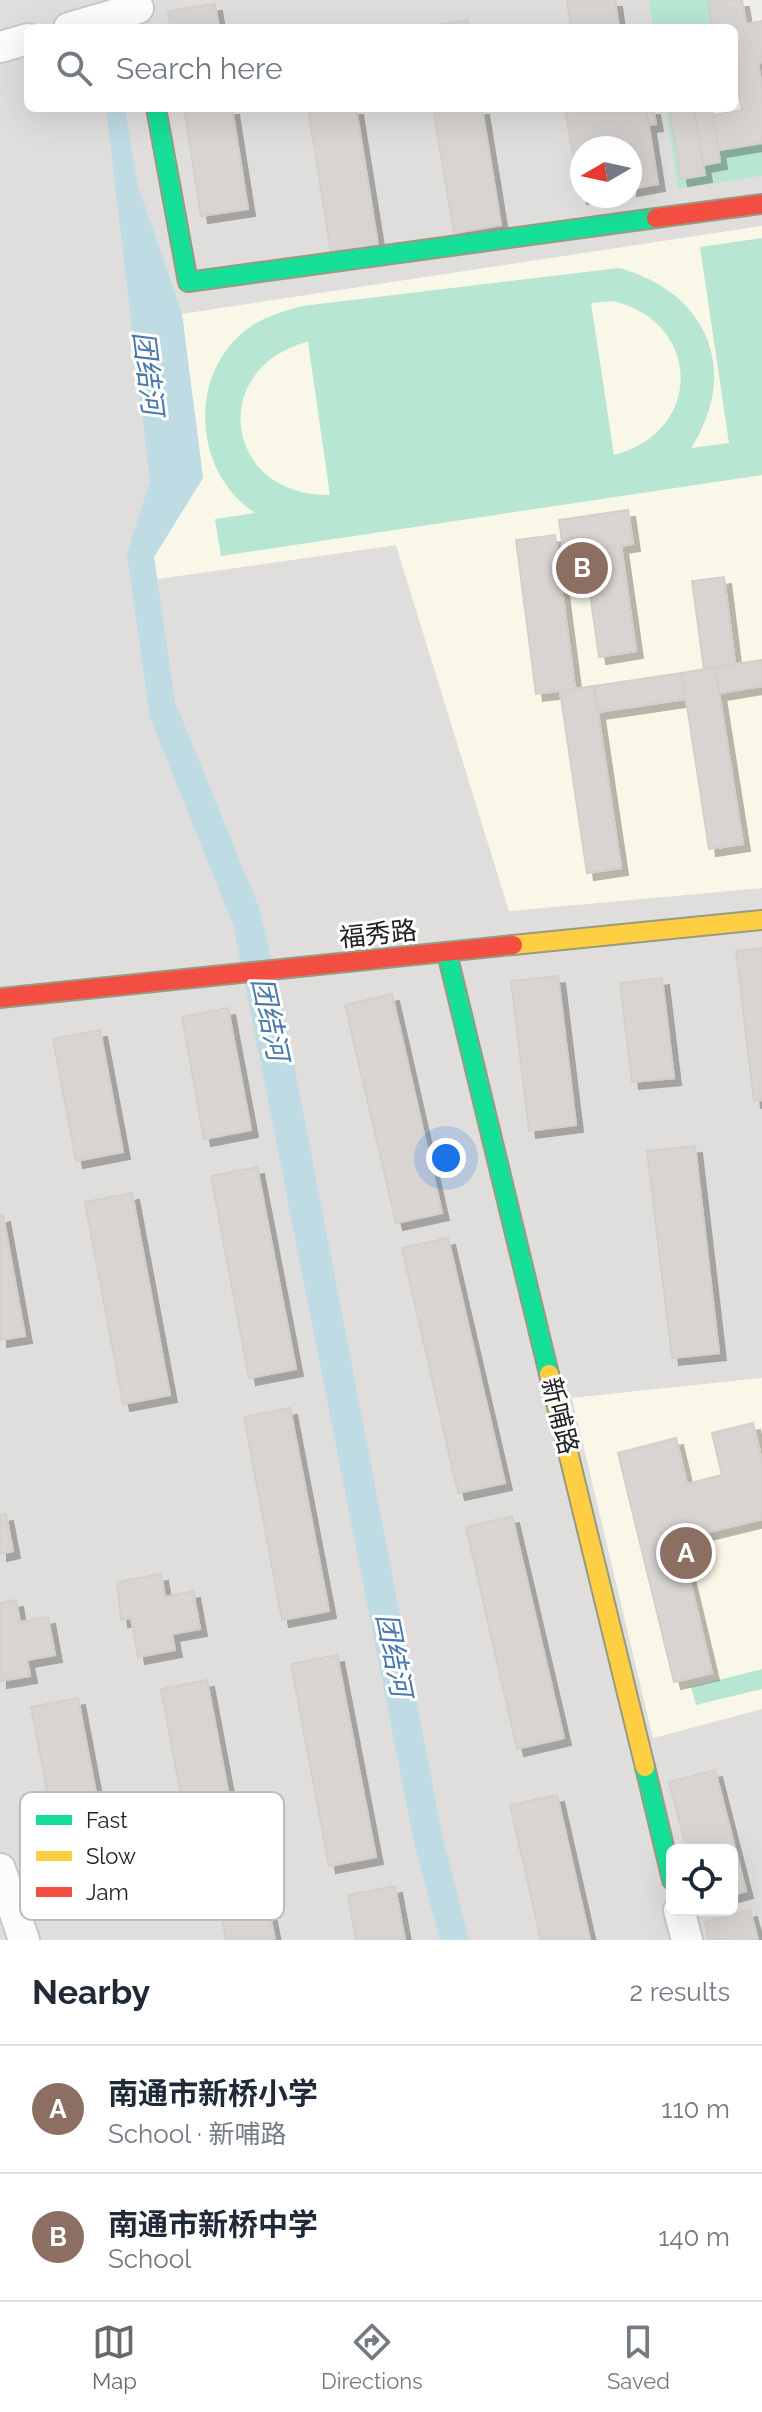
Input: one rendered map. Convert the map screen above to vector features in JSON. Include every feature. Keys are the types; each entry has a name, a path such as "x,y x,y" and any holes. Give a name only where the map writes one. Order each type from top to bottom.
{"street":[{"path":"86,24 139,12"},
{"path":"0,47 24,40"},
{"path":"157,112 188,282 762,204"},
{"name":"福秀路","path":"0,998 762,920"},
{"name":"新哺路","path":"447,953 666,1855"},
{"path":"0,1869 24,1940"},
{"path":"681,1916 687,1940"}],"shaded area":[{"path":"0,0 649,0 652,24 24,24 24,112 667,112 678,188 762,176 762,226 182,314 203,478 154,558 157,579 396,545 509,911 762,888 762,1378 573,1398 653,1738 762,1709 762,1940 0,1940"},
{"path":"762,226 762,888 509,911 396,545 157,579 154,557 203,477 182,314"},
{"path":"762,1378 762,1709 653,1738 572,1398"}],"green space":[{"path":"649,0 708,0 711,24 652,24"},
{"path":"667,112 670,112 681,179 705,175 703,165 720,162 719,150 762,143 762,176 678,189"},
{"path":"762,238 762,475 221,556 215,519 255,513 234,495 219,473 209,448 205,421 207,394 215,369 230,346 250,327 302,306 619,268 649,279 674,295 694,315 707,338 713,363 713,390 706,419 691,448 729,443 700,247","holes":["614,301 643,313 664,332 677,354 681,378 677,402 664,424 643,443 614,455 591,303","308,342 330,495 294,490 268,476 250,454 241,429 242,402 254,377 275,356"]},
{"path":"762,1669 762,1689 696,1705 691,1687"}],"water":[{"name":"团结河","path":"106,112 126,112 137,183 182,314 203,478 154,557 175,702 259,907 282,1002 443,1839 469,1940 440,1940 415,1847 234,928 150,718 127,554 150,481"}],"building":[{"path":"567,0 615,0 618,24 570,24"},
{"path":"708,0 742,0 746,24 762,21 762,62 758,63 762,89 762,143 719,150 713,115 742,110 738,88 738,24 711,24"},
{"path":"215,4 218,24 170,24 168,11"},
{"path":"467,20 468,24 440,24"},
{"path":"185,112 233,112 248,209 201,216"},
{"path":"309,112 357,112 378,245 331,253"},
{"path":"434,112 483,112 501,225 454,233"},
{"path":"566,112 647,112 658,184 642,187 642,136 570,138"},
{"path":"647,112 654,112 656,124 649,125"},
{"path":"670,112 695,112 705,175 681,179"},
{"path":"695,112 713,112 720,162 703,165"},
{"path":"628,510 633,544 564,555 559,520"},
{"path":"555,535 575,689 536,694 516,540"},
{"path":"621,546 636,651 599,657 584,551"},
{"path":"724,577 735,664 704,669 692,581"},
{"path":"762,660 762,686 719,693 715,667"},
{"path":"715,667 743,844 709,849 682,673"},
{"path":"682,673 686,699 597,712 594,686"},
{"path":"594,686 621,868 587,873 560,691"},
{"path":"762,948 762,1100 754,1101 736,951"},
{"path":"558,976 576,1125 529,1131 511,981"},
{"path":"662,978 674,1078 632,1082 620,983"},
{"path":"392,994 442,1213 396,1223 345,1005"},
{"path":"228,1008 251,1130 204,1139 182,1017"},
{"path":"100,1030 123,1152 76,1161 53,1039"},
{"path":"695,1146 719,1353 672,1358 647,1151"},
{"path":"257,1167 296,1369 249,1378 211,1176"},
{"path":"132,1193 170,1395 123,1404 85,1202"},
{"path":"3,1215 25,1336 0,1340 0,1216"},
{"path":"448,1238 505,1483 458,1493 402,1248"},
{"path":"290,1408 329,1611 282,1620 244,1417"},
{"path":"753,1423 762,1461 762,1519 680,1539 712,1673 674,1682 618,1453 676,1438 687,1484 722,1475 712,1433"},
{"path":"6,1514 13,1551 0,1554 0,1515"},
{"path":"512,1516 564,1738 517,1749 466,1527"},
{"path":"161,1574 165,1597 193,1591 200,1629 172,1634 175,1650 138,1657 131,1618 121,1620 117,1582"},
{"path":"16,1600 20,1622 48,1617 55,1655 27,1660 30,1676 0,1681 0,1603"},
{"path":"337,1655 376,1857 329,1866 291,1664"},
{"path":"207,1680 228,1792 180,1792 161,1689"},
{"path":"78,1698 96,1792 47,1792 31,1707"},
{"path":"715,1770 734,1844 685,1844 669,1782"},
{"path":"557,1795 590,1940 541,1940 510,1805"},
{"path":"738,1860 746,1891 738,1893"},
{"path":"395,1886 405,1940 356,1940 348,1895"},
{"path":"750,1910 758,1940 709,1940 705,1922 738,1916 738,1913"},
{"path":"222,1920 271,1920 275,1940 226,1940"}],"traffic: fast":[{"path":"157,112 188,282 656,218"},
{"path":"447,953 549,1374"},
{"path":"645,1767 666,1855"}],"traffic: slow":[{"path":"513,945 762,920"},
{"path":"549,1374 645,1767"}],"traffic: jam":[{"path":"656,218 762,204"},
{"path":"0,998 513,945"}],"place":[{"name":"南通市新桥中学","path":"582,568"},
{"name":"南通市新桥小学","path":"686,1553"}]}
